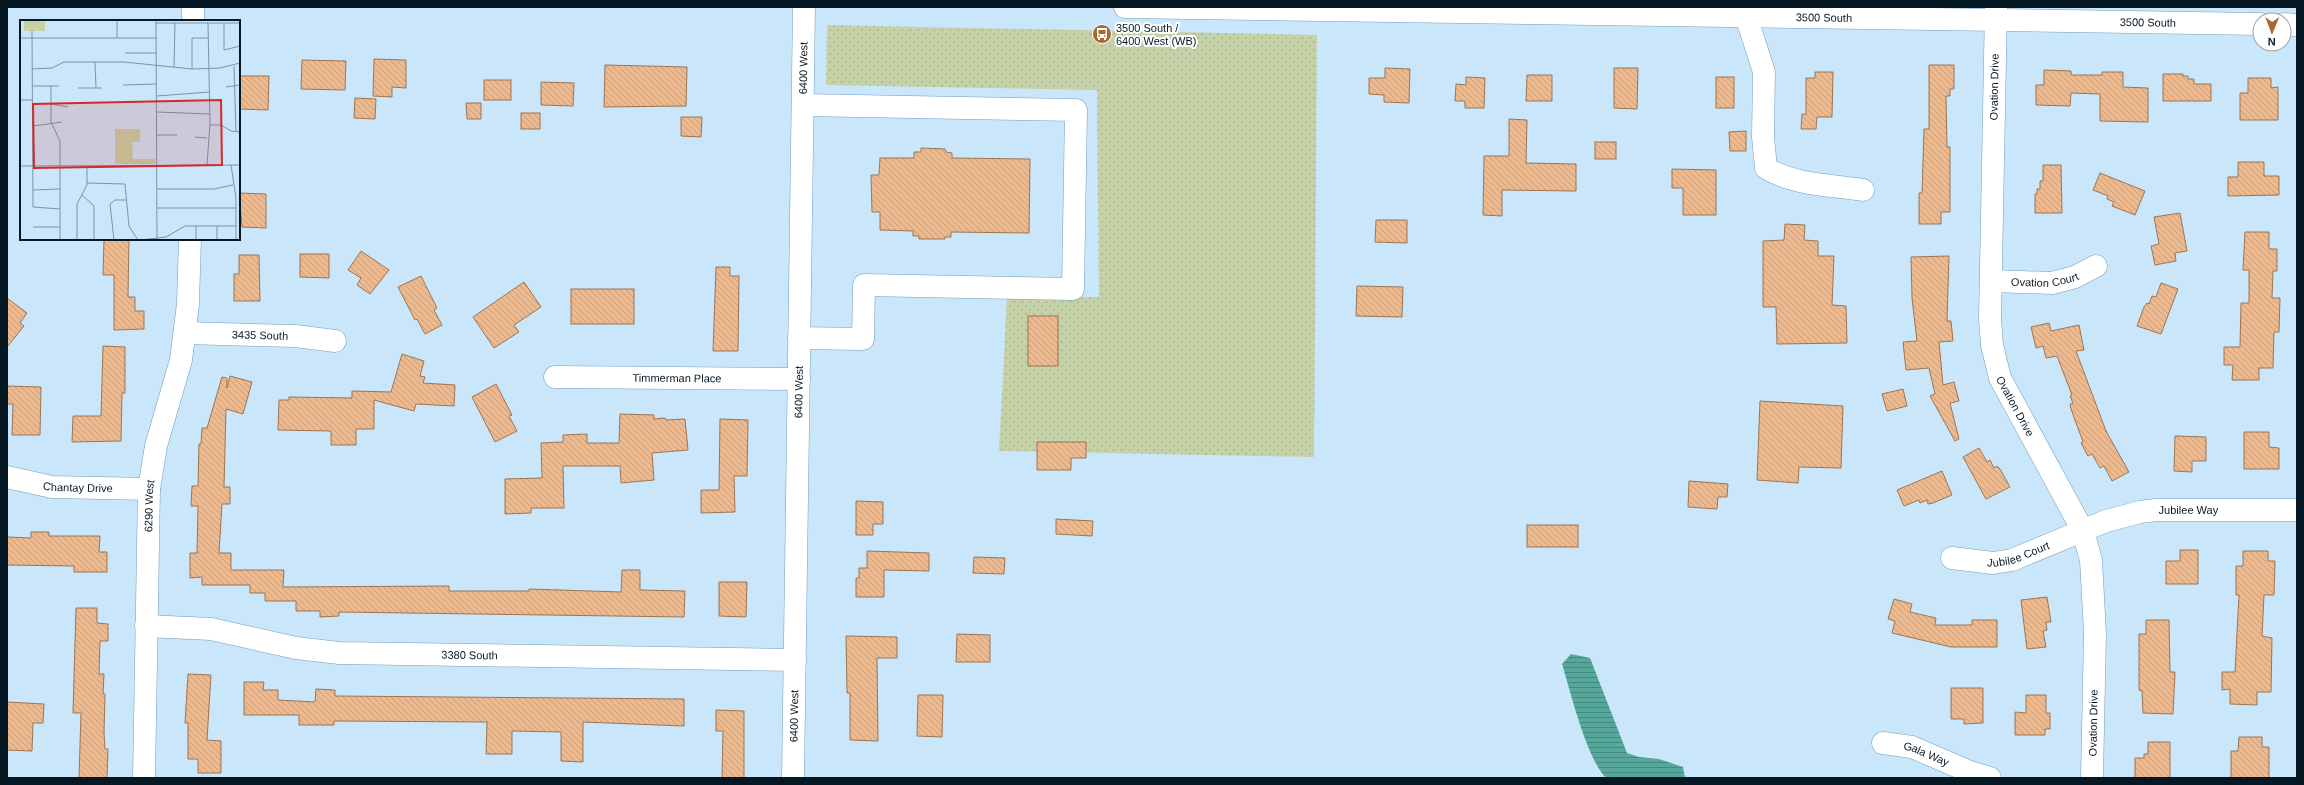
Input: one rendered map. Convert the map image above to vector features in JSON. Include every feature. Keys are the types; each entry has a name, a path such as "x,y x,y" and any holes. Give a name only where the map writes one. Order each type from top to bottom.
{"street":[{"path":"193,7 193,20"},
{"name":"6400 West","path":"793,778 804,7"},
{"name":"3500 South","path":"1125,7 1655,11 1746,16 1996,13 2252,24"},
{"name":"Ovation Drive","path":"1996,13 1991,281 1992,345 2000,378 2083,531 2092,560 2094,594 2092,778"},
{"path":"1746,16 1764,72 1763,137 1766,168 1773,172 1798,180 1863,190"},
{"path":"799,338 864,339 864,285 1073,289 1076,126 1076,110 803,105"},
{"name":"6290 West","path":"144,778 149,489 156,446 176,383 185,334 190,240"},
{"name":"Ovation Court","path":"1991,281 2052,282 2075,277 2096,266"},
{"name":"3435 South","path":"185,334 295,336 335,342"},
{"name":"Timmerman Place","path":"555,377 799,379"},
{"name":"Chantay Drive","path":"7,477 52,487 149,489"},
{"name":"Jubilee Way","path":"2083,531 2123,516 2156,510 2297,510"},
{"name":"Jubilee Court","path":"1952,558 1993,563 2012,560 2083,531"},
{"name":"3380 South","path":"146,626 211,629 296,648 339,652 795,660"},
{"name":"Gala Way","path":"1884,743 1912,747 1970,772 1990,778"}],"shaded area":[{"path":"827,25 1317,35 1314,457 999,451 1007,298 1099,297 1097,90 826,85"},
{"path":"1571,654 1590,658 1627,753 1639,757 1659,759 1683,767 1685,778 1606,778 1592,755 1586,740 1562,664"}],"building":[{"path":"374,59 406,60 406,88 392,87 392,97 373,96"},
{"path":"302,60 346,61 345,90 301,89"},
{"path":"605,65 687,67 686,106 604,107"},
{"path":"1929,65 1954,65 1954,89 1950,89 1950,96 1946,96 1947,147 1950,147 1950,212 1941,212 1941,224 1919,224 1919,193 1922,193 1924,129 1929,129"},
{"path":"1385,68 1410,69 1409,103 1384,102 1384,95 1369,94 1369,78 1385,78"},
{"path":"1614,68 1638,68 1637,109 1614,108"},
{"path":"2044,70 2071,71 2071,75 2102,75 2102,72 2123,72 2123,87 2148,88 2148,122 2100,121 2100,94 2071,93 2070,106 2036,105 2036,85 2044,85"},
{"path":"1815,72 1833,72 1832,117 1817,117 1816,129 1801,129 1802,114 1806,114 1806,78 1815,78"},
{"path":"2163,74 2183,74 2183,76 2188,76 2188,79 2194,79 2194,84 2211,84 2211,101 2163,101"},
{"path":"1527,75 1552,75 1552,101 1526,101"},
{"path":"240,76 269,76 268,110 240,109"},
{"path":"1466,77 1485,78 1484,108 1465,108 1465,101 1455,101 1456,84 1466,85"},
{"path":"1716,77 1734,77 1734,108 1716,108"},
{"path":"2248,78 2271,78 2271,88 2278,87 2278,120 2240,120 2240,93 2248,93"},
{"path":"484,80 511,80 511,100 484,100"},
{"path":"541,82 574,83 573,106 541,105"},
{"path":"355,98 376,99 375,119 354,118"},
{"path":"466,103 481,103 481,119 467,119"},
{"path":"521,113 540,113 540,129 521,129"},
{"path":"681,117 702,117 701,137 681,136"},
{"path":"1509,119 1527,120 1526,163 1576,164 1576,191 1502,190 1502,216 1483,215 1484,156 1509,156"},
{"path":"1746,131 1746,151 1730,151 1729,132"},
{"path":"1595,142 1616,142 1616,159 1595,159"},
{"path":"921,148 945,149 946,152 952,153 952,158 1030,159 1029,233 951,232 951,237 945,237 945,239 919,239 919,236 913,236 913,231 880,230 880,212 872,212 871,175 879,175 880,158 914,158 914,152 921,152"},
{"path":"2238,162 2264,162 2264,176 2279,176 2279,195 2228,196 2228,177 2238,177"},
{"path":"2043,165 2061,165 2062,213 2035,213 2035,194 2037,194 2037,189 2040,189 2040,181 2043,181"},
{"path":"1672,169 1716,170 1716,215 1683,215 1683,188 1672,188"},
{"path":"2100,173 2145,191 2135,215 2112,206 2114,202 2107,199 2108,196 2093,190"},
{"path":"240,193 266,194 266,228 242,227"},
{"path":"2180,213 2187,251 2175,253 2176,261 2155,265 2151,246 2159,244 2154,217"},
{"path":"1376,220 1407,220 1407,243 1375,242"},
{"path":"1785,224 1805,225 1804,240 1818,241 1818,256 1834,256 1832,305 1846,306 1847,343 1777,344 1776,307 1763,307 1763,241 1784,240"},
{"path":"2245,232 2269,232 2269,249 2277,249 2277,271 2273,271 2272,298 2280,298 2279,332 2274,332 2273,368 2259,368 2259,380 2232,380 2233,365 2224,365 2224,347 2240,347 2241,303 2249,303 2249,270 2243,270"},
{"path":"104,240 129,240 128,297 135,297 135,311 144,311 144,329 114,330 114,275 103,275"},
{"path":"361,251 389,270 370,294 357,285 361,278 348,270"},
{"path":"300,254 329,254 329,278 300,277"},
{"path":"239,255 259,255 260,301 234,301 234,274 239,274"},
{"path":"1949,256 1947,321 1951,321 1953,341 1939,342 1943,385 1954,382 1959,401 1950,403 1959,439 1955,441 1930,396 1935,394 1929,368 1906,370 1903,342 1917,341 1912,298 1911,257"},
{"path":"716,267 730,267 730,276 739,276 738,351 713,351"},
{"path":"421,276 437,308 434,310 442,325 425,334 417,319 415,320 398,287"},
{"path":"524,282 541,307 514,325 519,332 494,348 473,317"},
{"path":"2161,283 2178,289 2161,334 2137,326 2144,307 2147,303 2149,304 2152,296 2156,297"},
{"path":"1357,286 1403,287 1402,317 1356,316"},
{"path":"571,289 634,289 634,324 571,324"},
{"path":"7,298 27,313 20,323 24,326 7,347"},
{"path":"1028,316 1058,316 1058,366 1028,366"},
{"path":"2049,323 2051,331 2079,325 2084,350 2076,351 2106,431 2129,472 2112,481 2104,466 2100,468 2092,454 2088,456 2081,443 2083,442 2070,404 2073,403 2070,396 2072,395 2057,356 2046,358 2043,346 2036,348 2031,327"},
{"path":"103,346 125,347 125,393 122,393 121,441 72,442 73,416 101,416"},
{"path":"402,354 424,361 420,376 425,377 423,383 455,385 454,406 416,404 414,411 374,400 374,429 356,429 356,445 331,445 331,431 278,430 279,400 289,400 289,397 352,398 352,391 391,392"},
{"path":"230,376 252,382 243,414 226,409 224,487 230,487 230,504 222,504 219,553 231,553 231,570 284,570 283,587 449,586 449,591 529,591 529,589 621,592 622,570 640,570 640,590 685,591 684,617 339,612 339,616 320,617 320,611 296,611 296,601 265,601 265,593 250,593 250,585 202,585 202,577 190,578 190,553 197,553 198,506 191,506 192,486 198,486 199,444 201,444 202,428 207,428 222,377 227,378 227,388"},
{"path":"496,384 512,415 509,416 517,431 495,442 472,397"},
{"path":"7,386 41,387 40,435 12,435 13,404 7,404"},
{"path":"1903,389 1907,406 1887,411 1882,394"},
{"path":"1760,401 1843,406 1841,468 1799,467 1798,483 1757,480"},
{"path":"620,414 654,415 654,419 665,418 666,420 685,419 688,450 652,453 654,480 621,483 620,466 563,466 564,508 531,508 531,513 505,514 505,479 542,478 541,443 563,442 563,435 587,434 587,443 619,443"},
{"path":"720,419 748,420 747,476 734,476 735,512 701,513 701,490 719,490"},
{"path":"2244,432 2269,432 2269,447 2279,448 2279,469 2244,469"},
{"path":"2175,436 2206,437 2206,461 2192,461 2192,472 2174,471"},
{"path":"1037,442 1086,442 1086,458 1071,458 1071,470 1037,470"},
{"path":"1979,448 1987,462 1990,460 1994,468 1997,466 2000,469 2010,487 1986,499 1963,457"},
{"path":"1942,471 1952,495 1933,503 1928,504 1927,500 1920,503 1919,500 1904,506 1897,490"},
{"path":"1689,481 1728,484 1727,497 1718,497 1717,509 1688,507"},
{"path":"856,501 883,502 883,524 873,524 873,535 856,535"},
{"path":"1056,519 1093,521 1092,536 1056,534"},
{"path":"1527,525 1578,525 1578,547 1527,547"},
{"path":"31,532 49,532 49,536 100,536 99,552 107,552 107,572 74,572 74,566 7,565 7,537 31,538"},
{"path":"2180,550 2198,550 2198,584 2166,584 2166,561 2180,561"},
{"path":"867,551 929,553 929,571 884,570 884,597 856,597 856,578 859,578 859,568 867,568"},
{"path":"2243,551 2268,551 2268,561 2275,561 2274,595 2264,595 2262,636 2272,638 2271,692 2257,692 2257,705 2230,704 2230,689 2222,690 2222,672 2235,672 2239,595 2236,595 2236,566 2243,566"},
{"path":"974,557 1005,558 1004,574 973,573"},
{"path":"719,582 747,582 746,617 719,616"},
{"path":"2047,597 2051,622 2046,622 2047,630 2043,631 2046,647 2027,649 2021,600"},
{"path":"1894,599 1912,604 1910,612 1936,618 1935,625 1972,625 1972,620 1997,620 1997,647 1951,647 1892,633 1895,621 1888,619"},
{"path":"76,608 97,608 97,623 108,624 108,641 100,641 99,674 104,674 104,732 105,749 108,749 107,778 79,778 81,713 73,713"},
{"path":"2146,620 2169,620 2170,672 2175,672 2173,714 2143,713 2142,691 2139,690 2139,634 2146,634"},
{"path":"957,634 990,635 990,662 956,662"},
{"path":"846,636 897,637 897,658 877,658 878,741 850,740 850,693 847,693"},
{"path":"188,674 211,675 207,740 221,741 221,773 198,773 198,759 188,759 188,723 185,723"},
{"path":"244,682 264,682 263,690 278,690 278,700 315,702 316,689 335,690 335,696 684,699 684,726 583,722 583,762 561,761 561,732 512,731 512,754 486,754 487,722 334,721 334,725 299,725 299,715 244,715"},
{"path":"1951,688 1983,688 1983,723 1964,724 1964,719 1951,719"},
{"path":"918,695 943,695 942,737 917,736"},
{"path":"2026,695 2046,695 2046,713 2050,713 2050,729 2045,729 2045,735 2015,735 2015,712 2026,713"},
{"path":"7,702 44,704 43,723 33,723 32,751 7,750"},
{"path":"716,710 744,711 744,778 722,778 723,731 716,731"},
{"path":"2239,737 2262,737 2262,747 2269,747 2269,778 2231,778 2231,751 2238,751"},
{"path":"2148,742 2170,742 2170,778 2135,778 2135,758 2144,758 2144,754 2148,754"}],"place":[{"name":"3500 South / 6400 West (WB)","path":"1102,34"}]}
